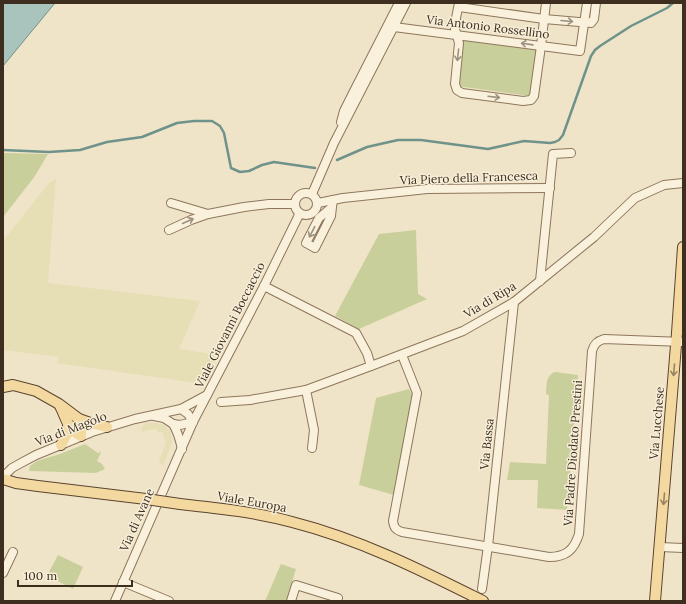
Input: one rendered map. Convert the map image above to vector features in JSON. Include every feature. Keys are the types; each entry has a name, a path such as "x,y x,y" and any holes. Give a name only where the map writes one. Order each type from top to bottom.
{"main road":[{"name":"Via Lucchese","path":"655,601 680,342 683,247"},
{"path":"3,386 13,385 36,392 59,404 79,419 107,427"},
{"path":"59,404 65,415 68,426 67,434 61,445"},
{"path":"79,419 81,436"},
{"path":"68,426 81,436"},
{"name":"Viale Europa","path":"3,478 16,483 254,514 291,521 375,550 483,601"},
{"path":"649,601 654,564 660,547"}],"street":[{"path":"334,143 344,111 352,93 399,3"},
{"path":"312,194 334,143 406,3"},
{"path":"546,3 544,19 541,46 535,91 531,100 523,101 462,93 457,90 455,84 459,43 455,29 459,5 544,19 591,23 594,19 596,3"},
{"path":"584,22 586,3"},
{"name":"Via Antonio Rossellino","path":"394,27 580,51 584,22"},
{"path":"540,281 553,154 571,153"},
{"name":"Via di Ripa","path":"221,402 250,400 306,390 402,355 462,330 514,302 594,237 635,198 664,185 683,184"},
{"name":"Via Piero della Francesca","path":"318,203 332,204 343,198 427,189 550,188"},
{"path":"302,193 312,194 318,203 316,210 306,216 299,213 295,204 297,198 302,193"},
{"path":"170,203 208,214"},
{"path":"169,230 190,220 208,214 244,207 295,204"},
{"name":"Viale Giovanni Boccaccio","path":"182,449 193,422 264,286 298,218 299,213"},
{"path":"264,286 356,333 367,353 371,366"},
{"name":"Via Bassa","path":"482,589 514,302"},
{"name":"Via Padre Diodato Prestini","path":"402,355 417,393 393,521 396,529 402,532 549,557 558,557 571,550 577,542 580,531 593,346 596,342 604,339 680,342"},
{"path":"306,390 314,430 312,448"},
{"name":"Via di Magolo","path":"3,478 12,468 21,462 81,436 107,427 181,409 207,395"},
{"path":"152,415 164,418 173,424 180,425 193,422 188,414 181,409"},
{"path":"173,424 178,434 182,449"},
{"name":"Via di Avane","path":"115,601 182,449"},
{"path":"660,547 683,548"},
{"path":"3,573 13,552"},
{"path":"123,582 168,601"},
{"path":"290,601 296,585 338,598 337,601"}],"shaded area":[{"path":"56,179 48,283 200,301 179,349 219,355 204,384 57,363 59,357 3,350 3,241 49,183"},
{"path":"148,423 164,425 171,433 172,442 163,466 159,461 166,443 164,437 162,432 158,432 156,429 143,432 141,428"}],"green space":[{"path":"462,39 537,49 530,96 457,86"},
{"path":"3,153 48,154 35,176 3,217"},
{"path":"416,230 418,294 427,299 359,329 335,316 379,234"},
{"path":"555,372 578,375 567,510 537,508 538,480 507,480 510,462 546,464 549,395 546,394 548,379"},
{"path":"409,389 413,396 394,495 359,485 376,398"},
{"path":"85,444 98,453 100,451 101,452 97,461 102,464 105,469 96,473 29,471 30,466 37,461"},
{"path":"58,555 83,567 73,589 47,576"},
{"path":"281,564 296,569 286,601 265,601"}],"water":[{"path":"3,3 55,3 3,66"}],"waterway":[{"path":"337,160 367,147 398,140 421,140 488,149 524,141 555,142 563,135 591,56 595,50 631,26 667,8 673,3"},
{"path":"3,150 49,152 80,150 107,142 142,137 177,123 212,121 220,126 224,133 231,168 240,172 249,171 262,165 274,162 315,168"}]}
